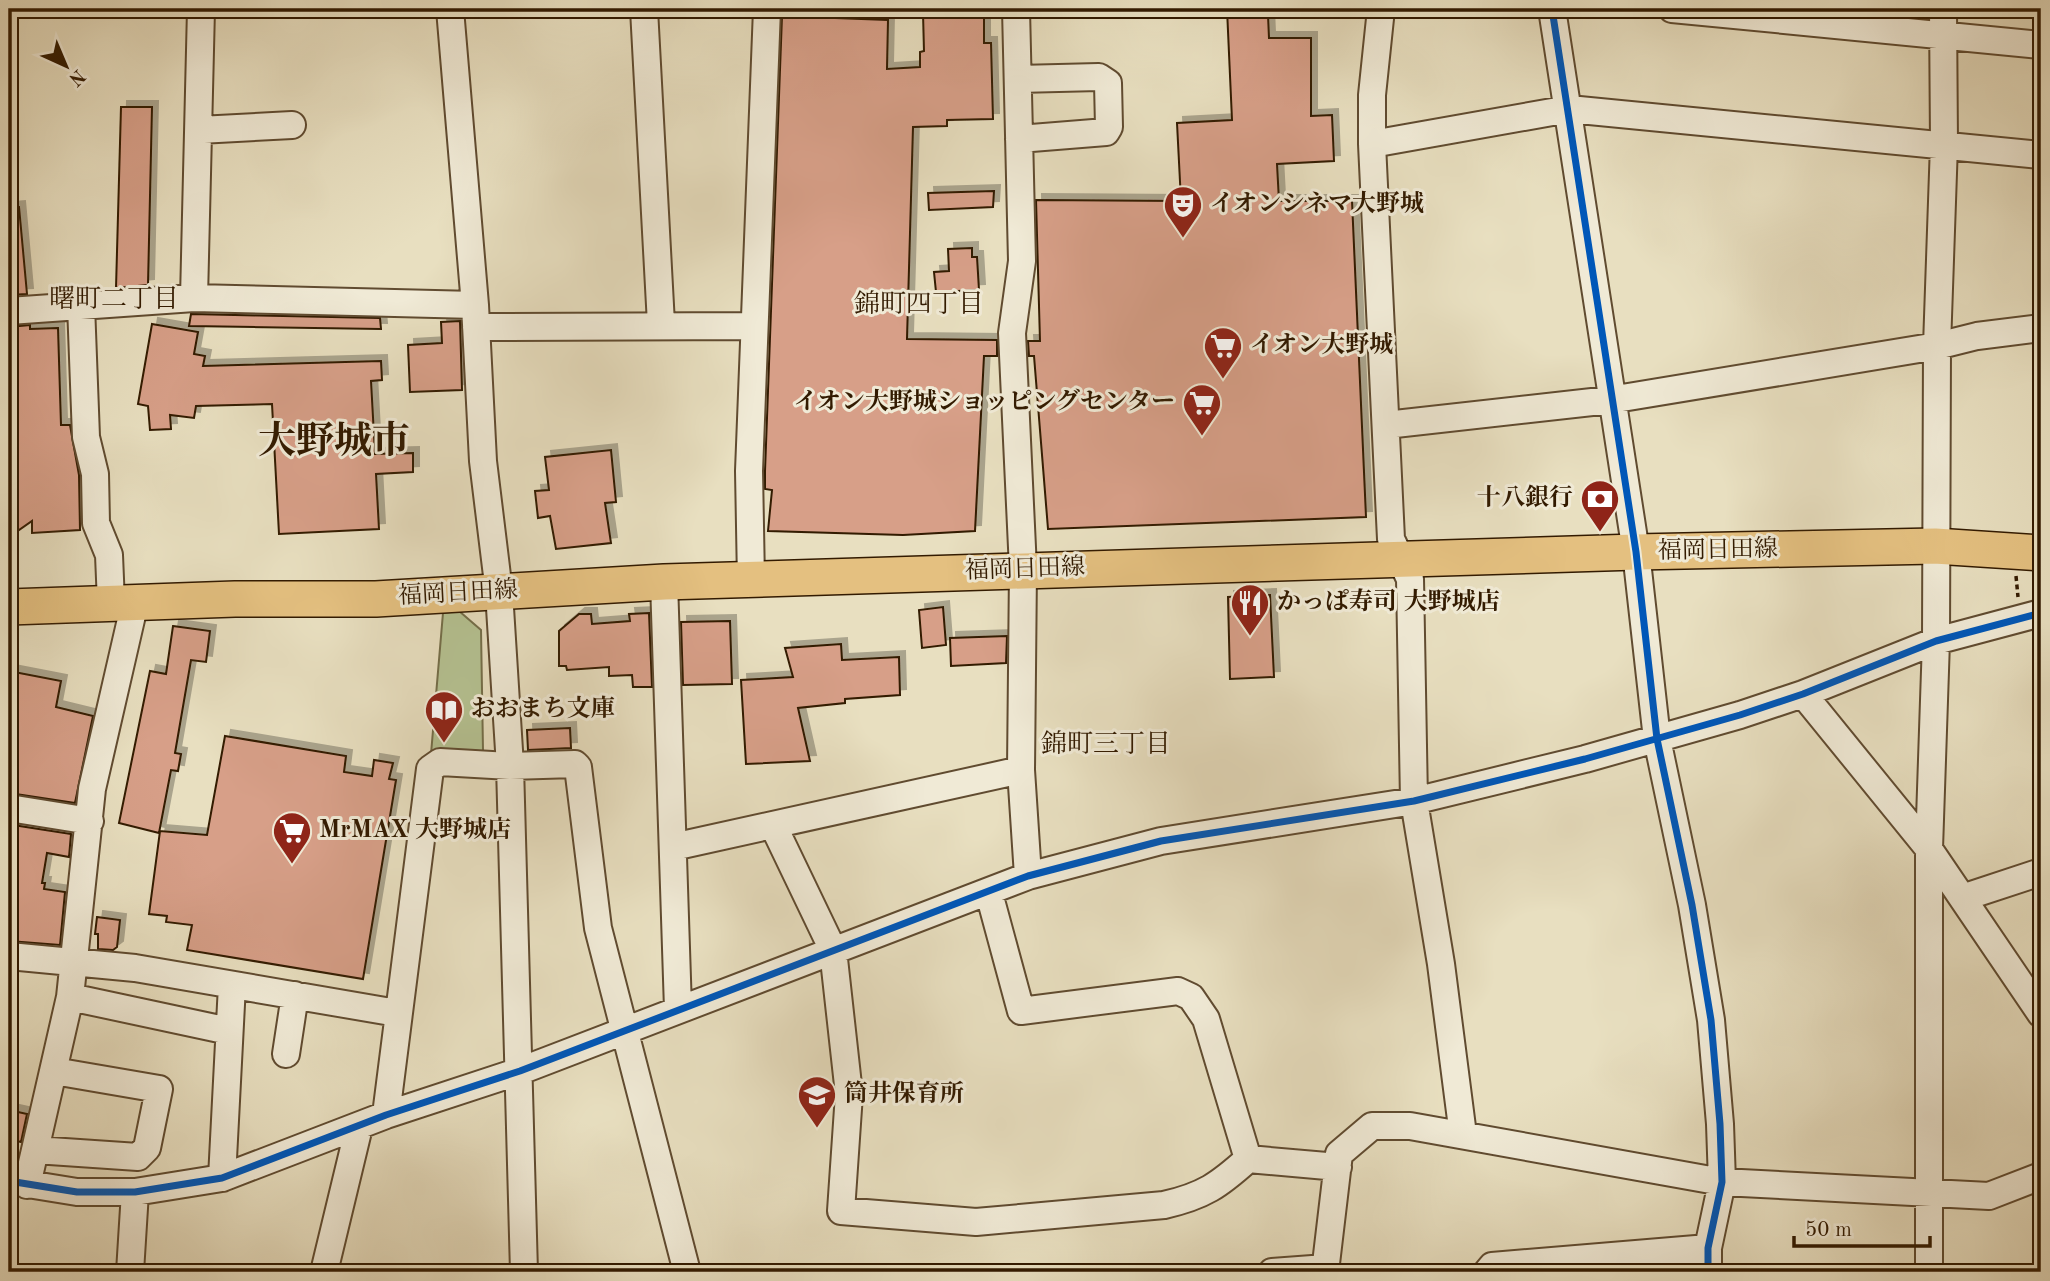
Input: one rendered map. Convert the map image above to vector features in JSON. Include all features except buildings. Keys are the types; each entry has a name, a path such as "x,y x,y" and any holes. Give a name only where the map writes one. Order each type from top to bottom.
{"main road":[{"name":"福岡日田線","path":"9,607 376,599 664,582 1636,552 1935,546 2027,552"}],"street":[{"path":"194,298 201,9"},
{"path":"450,9 476,316 483,461 499,592 510,766 524,1272"},
{"path":"644,9 661,324"},
{"path":"751,581 749,471 767,9"},
{"path":"1016,9 1022,261 1012,333 1023,569 1021,770 1028,876"},
{"path":"1381,9 1372,95 1371,144 1391,539 1404,561 1410,579 1414,801 1441,964 1463,1135"},
{"path":"1487,1272 1492,1266 1708,1260 1722,1181 1711,1020 1692,905 1657,738 1636,552 1610,400 1569,109 1552,9"},
{"path":"1672,9 2041,45"},
{"path":"1929,1272 1929,849 1936,641 1937,346 1944,144 1943,9"},
{"path":"1017,79 1099,76 1108,83 1109,94 1110,127 1106,132 1019,139"},
{"path":"1371,144 1569,109 2041,155"},
{"path":"199,130 292,125"},
{"path":"9,311 194,298 476,316 754,326"},
{"path":"81,305 86,437 95,474 96,523 123,603 92,789 76,963 70,997 35,1150 18,1183 77,1192 135,1192 222,1178 386,1115 520,1071 1028,876 1161,841 1414,801 1657,738 1803,694 1936,641 2031,615"},
{"path":"1386,425 1610,400 1937,346 1977,336 2041,328"},
{"path":"664,582 678,1009"},
{"path":"1803,694 1965,897 2041,1014"},
{"path":"386,1115 430,769 440,762 510,766 568,762 578,767 598,928 687,1272"},
{"path":"673,847 1021,770"},
{"path":"9,808 90,821"},
{"path":"774,825 834,950 849,1094 841,1211 976,1222 1164,1205 1194,1198 1217,1187 1248,1158 1338,1167"},
{"path":"1965,897 2041,872"},
{"path":"989,893 1021,1011 1178,991 1191,998 1206,1019 1248,1158"},
{"path":"9,957 135,968 397,1013"},
{"path":"222,1178 232,985"},
{"path":"286,1054 295,995"},
{"path":"70,997 229,1031"},
{"path":"35,1150 138,1157 147,1148 159,1089 54,1071"},
{"path":"1272,1272 1326,1270 1339,1154 1372,1126 1410,1126 1722,1181 1989,1196 2039,1180"},
{"path":"324,1272 359,1127"},
{"path":"132,1272 135,1192"}],"path":[{"path":"2027,552 2031,615"}],"green space":[{"path":"459,611 481,630 483,750 478,758 431,754 443,613"}],"cycle path":[{"path":"1552,9 1636,552 1657,739 1692,905 1711,1020 1722,1182 1708,1248 1708,1272"},
{"path":"9,1181 77,1192 135,1192 222,1178 386,1115 520,1071 1028,876 1161,841 1414,801 1585,759 1740,715 1803,694 1936,641 2041,613"}],"place":[{"name":"イオンシネマ大野城","path":"1183,239"},
{"name":"イオン大野城","path":"1223,380"},
{"name":"イオン大野城ショッピングセンター","path":"1202,437"},
{"name":"十八銀行","path":"1600,533"},
{"name":"かっぱ寿司 大野城店","path":"1250,637"},
{"name":"おおまち文庫","path":"444,744"},
{"name":"MrMAX 大野城店","path":"292,865"},
{"name":"筒井保育所","path":"817,1129"}],"district":[{"name":"曙町二丁目","path":"114,300"},
{"name":"錦町四丁目","path":"919,305"},
{"name":"大野城市","path":"334,443"},
{"name":"錦町三丁目","path":"1106,745"}]}
